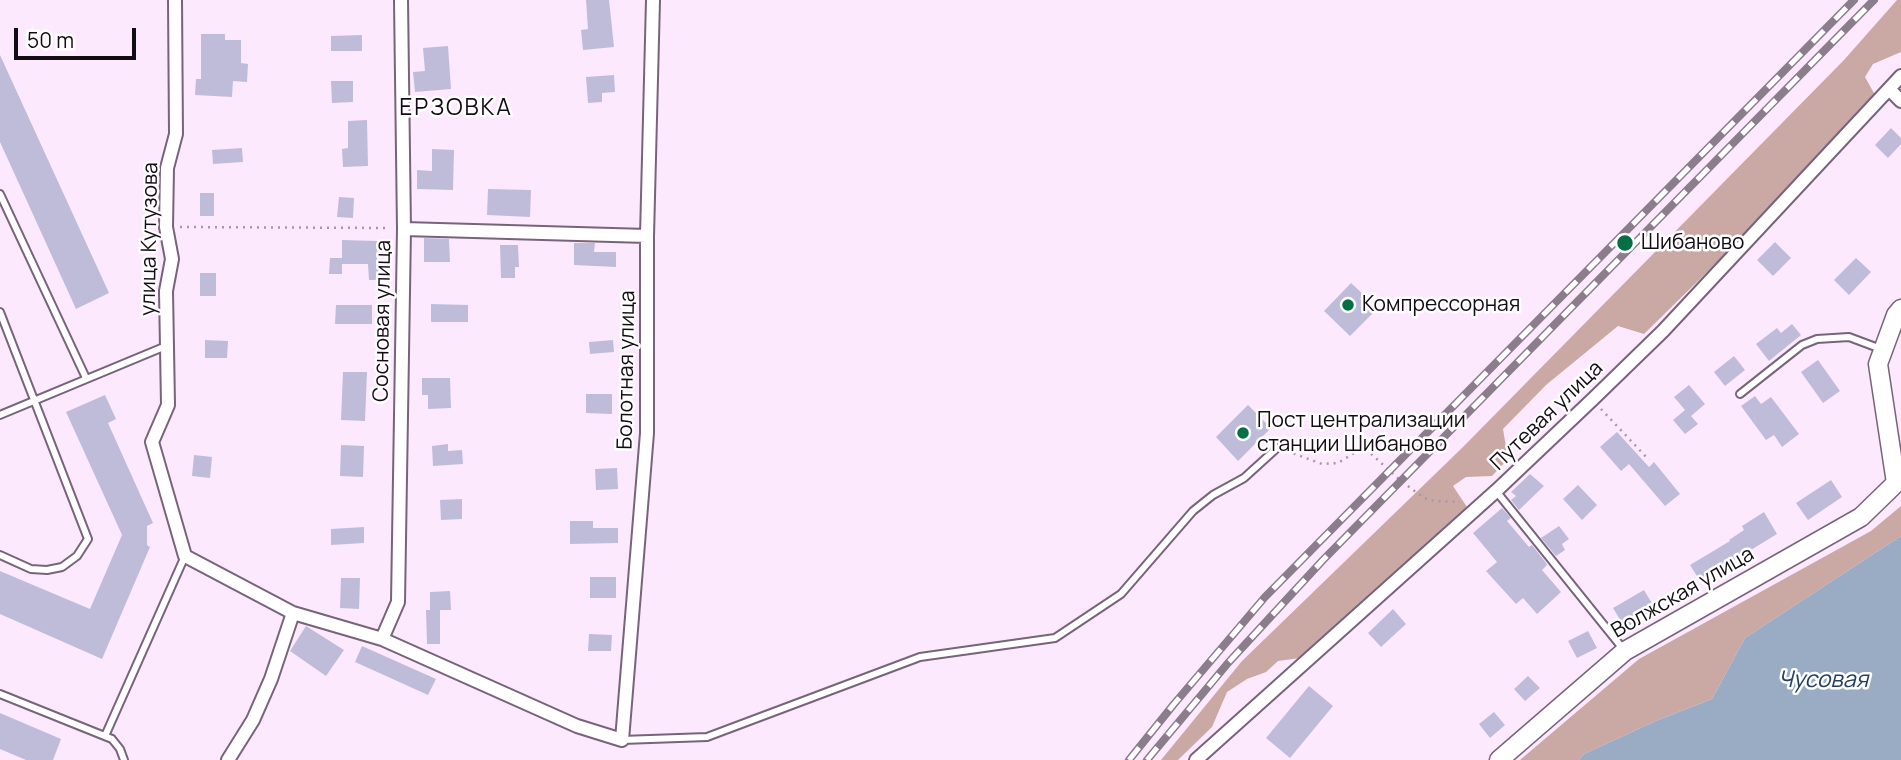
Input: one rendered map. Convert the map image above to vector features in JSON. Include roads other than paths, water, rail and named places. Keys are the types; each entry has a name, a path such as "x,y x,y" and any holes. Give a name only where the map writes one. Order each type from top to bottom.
{"street":[{"name":"улица Кутузова","path":"175,0 176,134 167,168 166,227 172,259 166,291 168,405 152,442 185,556"},
{"name":"Сосновая улица","path":"382,639 398,602 404,229 401,0"},
{"name":"Болотная улица","path":"622,740 647,433 647,236 653,0"},
{"name":"Путевая улица","path":"1196,760 1480,506 1592,399 1662,331 1901,76"},
{"path":"1889,89 1901,101"},
{"path":"404,229 647,236"},
{"path":"1898,482 1878,364 1896,315 1901,309"},
{"name":"Волжская улица","path":"1499,760 1625,651 1860,517 1898,482"},
{"path":"185,556 293,613 382,639 577,726 622,740"},
{"path":"228,760 253,720 271,679 293,613"}],"lane":[{"path":"0,194 86,378"},
{"path":"0,312 88,539 77,556 62,567 47,570 30,569 0,555"},
{"path":"1740,394 1802,345 1817,339 1849,337 1883,349"},
{"path":"0,415 167,345"},
{"path":"622,740 707,737 920,657 1055,638 1121,594 1193,511 1213,495 1244,478 1277,448"},
{"path":"1496,491 1625,651"},
{"path":"105,736 185,556"},
{"path":"0,694 112,739 124,760"}],"water":[{"name":"Чусовая","path":"1901,536 1901,760 1579,760 1584,754 1658,720 1712,699 1745,638"}],"railway":[{"path":"1129,760 1265,597 1854,0"},
{"path":"1147,760 1228,663 1323,560 1874,0"}],"place":[{"name":"Шибаново","path":"1625,243"},
{"name":"Компрессорная","path":"1348,305"},
{"name":"Пост централизации станции Шибаново","path":"1243,433"}],"district":[{"name":"ЕРЗОВКА","path":"456,109"}]}
